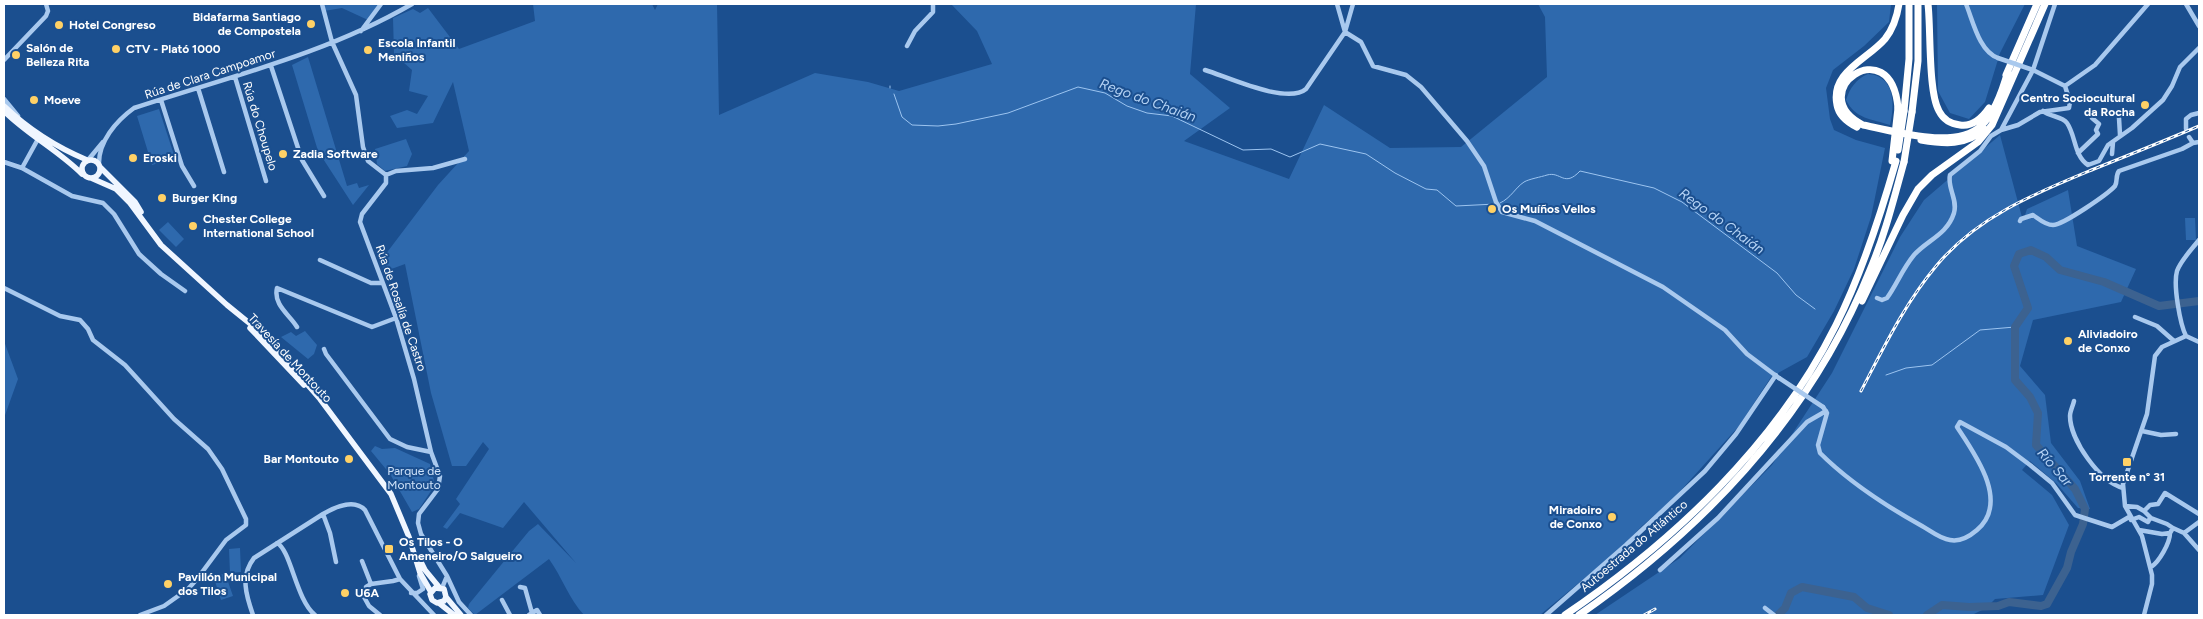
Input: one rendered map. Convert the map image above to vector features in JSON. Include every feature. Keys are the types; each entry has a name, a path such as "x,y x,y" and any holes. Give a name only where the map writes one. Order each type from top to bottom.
{"highway":[{"path":"1899,4 1896,18 1884,40 1844,74 1839,82 1836,98 1837,106 1843,118 1860,128 1940,143 1958,143 1975,136 1996,116"},
{"name":"Autoestrada do Atlántico","path":"1579,615 1666,549 1708,510 1777,433 1802,400 1829,357 1872,268 1890,211 1897,162 1901,110 1909,59 1909,4"},
{"name":"Autoestrada do Atlántico","path":"1565,615 1638,559 1701,505 1733,472 1771,428 1800,387 1835,327 1863,266 1912,112 1918,60 1918,4"},
{"path":"1928,4 1933,90 1938,110 1949,122 1964,126 1978,121 1991,105 2008,71"},
{"path":"1901,110 1897,92 1888,77 1876,69 1856,72 1849,77 1840,93 1844,110 1852,120 1863,125 1941,138 1956,138 1974,131 1982,125 1993,110 2037,4"},
{"path":"1829,357 1838,345 1868,289 1902,215 1918,189 1932,175 1978,142 1992,125 2045,4"}],"main road":[{"name":"Travesía de Montouto","path":"4,106 65,157 82,174 116,189 130,203 161,245 264,335 320,399 391,494 420,573 430,593"},
{"name":"Travesía de Montouto","path":"4,111 20,127 88,160 93,160 134,202 150,229"},
{"path":"82,174 82,166 88,160"},
{"path":"91,178 98,175 99,166"},
{"name":"Travesía de Montouto","path":"410,542 424,570 440,587"},
{"path":"454,615 432,600 430,593 440,587 461,615"},
{"path":"438,603 444,601 447,595"}],"street":[{"path":"4,60 46,16 48,11 46,4"},
{"path":"322,4 332,42 356,96 363,146 368,161 386,175 396,171 433,168 465,159"},
{"path":"361,31 380,4"},
{"name":"Rúa de Clara Campoamor","path":"88,160 124,115 134,108 271,66 361,31 412,4"},
{"path":"907,46 915,31 933,12 932,4"},
{"path":"1337,4 1345,32 1360,42 1373,66 1406,75 1421,87 1467,141 1484,166 1497,205 1504,213 1535,221 1663,287 1726,330 1747,354 1825,409"},
{"path":"1206,70 1279,95 1295,95 1306,89 1345,32 1353,4"},
{"path":"1966,4 1986,48 1992,56 2033,70 2065,86 2070,102 2065,120"},
{"path":"2001,130 2033,70 2056,4"},
{"path":"2065,86 2095,65 2148,4"},
{"path":"2186,4 2199,26"},
{"path":"2044,111 2065,120 2071,129 2078,153 2088,165 2099,160 2108,145 2132,128 2163,100 2172,86 2180,67 2199,48"},
{"path":"271,66 302,160 324,196"},
{"name":"Rúa do Choupelo","path":"235,76 266,180"},
{"path":"198,88 224,172"},
{"path":"4,99 39,137 22,168"},
{"path":"161,100 182,166 194,186"},
{"path":"1876,298 1882,300 1887,298 1916,253 1932,242 1952,220 1955,200 1949,181 1950,175 1980,151 1991,136 2001,130 2018,125 2044,111 2069,108"},
{"path":"2186,129 2186,119 2191,115 2199,113"},
{"path":"2078,153 2098,134 2096,130 2099,124 2092,118"},
{"path":"2119,118 2120,135"},
{"path":"2189,137 2193,143"},
{"path":"99,166 99,157 106,139"},
{"path":"2112,154 2113,142"},
{"path":"2020,221 2021,218 2033,215 2044,223 2058,224 2092,206 2114,187 2119,172 2199,142"},
{"path":"4,162 22,168 72,196 103,203 114,214 139,254 161,274 185,291"},
{"name":"Rúa de Rosalía de Castro","path":"386,175 386,183 362,214 360,222 396,318 414,379 431,452 440,476 438,488 419,514 418,523 421,534 447,576"},
{"path":"2186,336 2180,316 2177,272 2199,240"},
{"path":"320,260 370,282 382,282"},
{"path":"4,288 60,316 80,320 88,329 93,340 125,365 174,419 208,449 222,469 246,519 246,525 242,531 226,540 188,589 164,606 140,615"},
{"path":"297,327 293,319 284,313 276,293 277,288 372,327 396,318"},
{"path":"2135,317 2157,326 2174,341"},
{"path":"2144,615 2152,584 2150,567 2146,548 2125,506 2123,488 2148,408 2155,356 2162,347 2186,336 2199,342"},
{"path":"324,348 326,354 390,439 407,447 431,452"},
{"path":"1546,615 1626,545 1705,471 1736,434 1778,376"},
{"path":"2074,401 2071,411 2071,422 2084,453 2111,483 2123,488"},
{"path":"1825,409 1818,445 1820,452 1880,502 1949,540 1964,538 1972,534 1987,519 1991,505 1988,485 1973,453 1957,427 1959,422 1968,424 2014,453 2052,484 2073,513 2080,517 2112,527 2130,518 2139,517 2148,522 2150,518"},
{"path":"1660,570 1718,518 1807,422 1825,409"},
{"path":"2142,431 2161,435 2176,434"},
{"path":"2144,511 2150,506 2158,504 2165,493 2199,514"},
{"path":"253,615 245,588 246,570 254,558 323,514 341,505 362,506 370,517 389,561 400,578 434,615 438,603"},
{"path":"2125,506 2137,507 2150,518 2184,533 2199,550"},
{"path":"323,514 330,533 336,562"},
{"path":"2184,533 2199,522"},
{"path":"2150,567 2156,563 2173,528"},
{"path":"2138,530 2162,534 2170,533"},
{"path":"277,543 284,549 299,592 313,615"},
{"path":"362,561 368,581 371,584"},
{"path":"411,592 417,593 423,589 419,576 420,573"},
{"path":"447,576 457,598"},
{"path":"440,587 447,576"},
{"path":"380,615 369,606 364,597 366,587 371,584 393,581 400,578"},
{"path":"451,584 447,595 452,594 457,598 471,615"},
{"path":"520,587 524,588 530,614 537,610 540,615"},
{"path":"418,599 430,593"},
{"path":"502,600 510,615"},
{"path":"427,608 438,603"},
{"path":"1765,608 1773,614"}],"green space":[{"path":"322,4 382,4 368,20 342,8 324,11"},
{"path":"533,4 652,4 655,10 658,4 717,4 719,115 815,73 868,82 899,91 992,64 977,31 951,4 1196,4 1190,74 1230,108 1184,141 1289,179 1324,105 1390,148 1461,147 1547,77 1545,17 1538,4 1891,4 1889,22 1864,46 1833,70 1826,88 1830,119 1834,130 1856,140 1885,148 1871,217 1854,269 1834,311 1807,357 1771,377 1739,426 1673,499 1642,526 1621,548 1540,615 584,615 574,602 549,559 475,615 468,608 469,604 529,531 538,524 576,563 524,502 503,528 460,513 447,529 443,527 460,504 456,499 489,449 483,442 466,466 452,466 431,393 405,264 386,271 379,263 438,185 469,151 453,82 433,123 397,128 390,116 407,110 417,114 428,96 409,91 412,70 394,54 393,18 413,9 420,13 428,8 459,49 535,21"},
{"path":"1937,4 2025,4 2000,53 1985,102 1969,119 1950,113 1938,91"},
{"path":"308,57 347,186 357,183 359,188 369,185 353,205 318,151 292,65"},
{"path":"1868,74 1877,76 1888,85 1892,100 1890,125 1859,115 1846,100 1854,84"},
{"path":"159,109 175,158 152,165 137,116"},
{"path":"2000,135 2023,221 2027,209 2068,190 2077,246 2136,269 2121,302 2033,320 2020,366 2045,395 2051,443 2080,481 2090,509 2078,508 2056,483 2030,461 2022,470 2052,495 2069,525 2043,595 1995,599 1986,608 1972,615 1595,615 1680,558 1772,465 1832,373 1900,237 1924,200"},
{"path":"406,139 412,154 407,166 385,171 377,164 375,149"},
{"path":"2185,218 2195,218 2196,240 2186,240"},
{"path":"168,222 184,239 176,247 159,230"},
{"path":"305,331 317,345 314,354 308,359 281,337 291,332 296,336"},
{"path":"4,341 18,379 4,418"},
{"name":"Parque de Montouto","path":"375,446 382,449 395,448 430,464 435,485 419,509 412,512 390,474 371,451"},
{"path":"240,548 241,572 230,573 229,549"},
{"path":"225,573 233,596 221,600 214,578"}],"waterway":[{"name":"Rego do Chaián","path":"894,94 902,117 912,125 938,126 1008,113 1078,87 1105,93 1127,106 1147,113 1172,116 1243,150 1271,149 1290,157 1320,144 1366,154 1395,173 1426,189 1437,190 1456,206 1496,204"},
{"name":"Rego do Chaián","path":"1500,203 1526,181 1552,174 1566,179 1575,176 1580,171 1654,188 1682,202 1777,273 1796,295 1815,309"},
{"name":"Río Sar","path":"1927,615 1942,605 1969,607 1998,606 2009,602 2041,606 2047,604 2067,568 2071,552 2083,524 2085,509 2075,489 2036,445 2038,413 2030,397 2015,380 2015,327 2028,308 2014,266 2019,254 2031,250 2046,257 2060,270 2104,282 2159,306 2199,301"},
{"name":"Rego do Chaián","path":"1886,375 1906,368 1932,365 1980,330 2015,327"},
{"name":"Río Sar","path":"1778,615 1785,608 1791,593 1802,587 1854,597 1867,608 1889,615"}],"railway":[{"path":"1861,391 1896,326 1925,280 1953,248 1971,233 1989,219 2030,197 2199,126"},
{"path":"1644,615 1655,609"}],"place":[{"name":"Bidafarma Santiago de Compostela","path":"311,24"},
{"name":"Hotel Congreso","path":"59,25"},
{"name":"CTV - Plató 1000","path":"116,49"},
{"name":"Escola Infantil Meniños","path":"368,50"},
{"name":"Salón de Belleza Rita","path":"16,55"},
{"name":"Moeve","path":"34,100"},
{"name":"Centro Sociocultural da Rocha","path":"2145,105"},
{"name":"Zadia Software","path":"283,154"},
{"name":"Eroski","path":"133,158"},
{"name":"Burger King","path":"162,198"},
{"name":"Os Muíños Vellos","path":"1492,209"},
{"name":"Chester College International School","path":"193,226"},
{"name":"Aliviadoiro de Conxo","path":"2068,341"},
{"name":"Bar Montouto","path":"349,459"},
{"name":"Torrente n° 31","path":"2127,462"},
{"name":"Miradoiro de Conxo","path":"1612,517"},
{"name":"Os Tilos - O Ameneiro/O Salgueiro","path":"389,549"},
{"name":"Pavillón Municipal dos Tilos","path":"168,584"},
{"name":"U6A","path":"345,593"}]}
